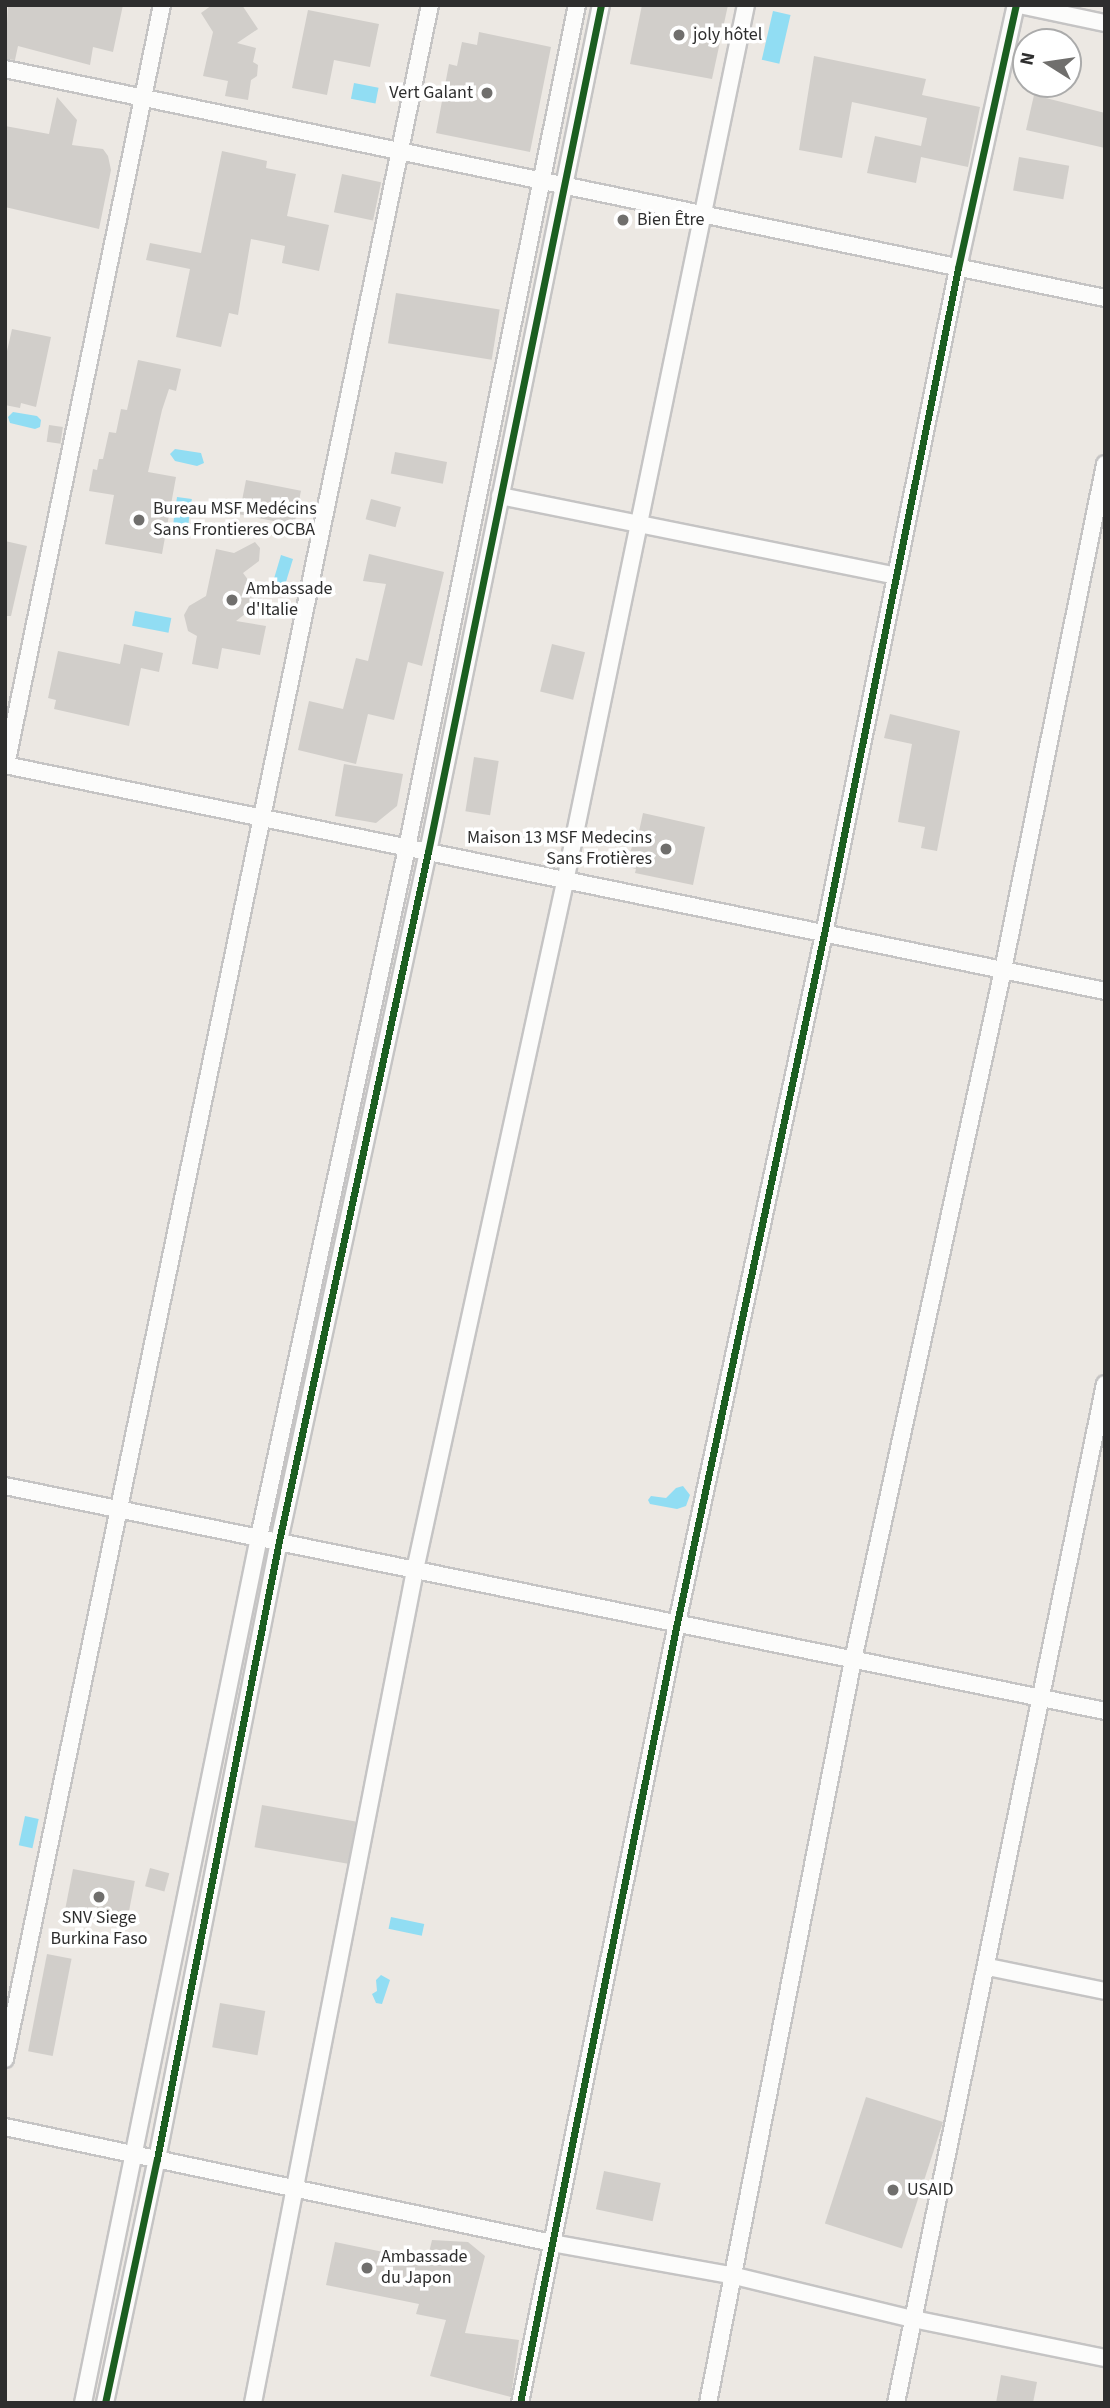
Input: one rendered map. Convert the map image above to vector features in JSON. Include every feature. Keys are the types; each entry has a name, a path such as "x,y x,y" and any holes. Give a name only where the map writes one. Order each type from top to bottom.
{"street":[{"path":"162,5 6,765 1105,991"},
{"path":"5,2059 121,1511 430,5"},
{"path":"83,2403 260,1537 407,848 577,5"},
{"path":"105,2403 158,2159 279,1541 428,852 601,5"},
{"path":"253,2403 415,1570 565,882 746,5"},
{"path":"520,2403 677,1623 824,934 958,268 1018,5 1105,23"},
{"path":"5,69 563,188 702,214 1105,298"},
{"path":"708,2403 735,2276 853,1660 1003,971 1105,464"},
{"path":"500,496 637,526 896,576"},
{"path":"896,2403 988,1967 1105,1384"},
{"path":"5,1486 1105,1712"},
{"path":"988,1967 1105,1991"},
{"path":"5,2127 552,2243 735,2276 914,2319 1105,2358"}],"water":[{"path":"773,11 791,15 779,64 762,60"},
{"path":"354,83 379,88 375,103 351,99"},
{"path":"13,412 37,416 41,420 40,427 35,429 10,423 8,417"},
{"path":"175,449 201,453 204,463 197,466 175,461 170,454"},
{"path":"177,497 192,499 188,525 173,523"},
{"path":"281,555 293,559 285,585 278,590 273,582"},
{"path":"135,611 171,618 168,633 132,626"},
{"path":"683,1486 690,1495 686,1506 677,1509 650,1504 648,1500 651,1496 666,1498 676,1488"},
{"path":"25,1816 39,1819 32,1848 19,1845"},
{"path":"391,1917 424,1924 422,1936 389,1929"},
{"path":"381,1975 390,1980 382,2004 376,2003 372,1994 377,1991 376,1980"}],"building":[{"path":"8,5 123,5 113,52 93,47 90,65 18,46 15,60 5,59"},
{"path":"212,5 242,5 258,29 237,43 256,48 253,62 258,65 257,76 251,80 248,100 225,96 228,81 203,76 213,32 201,13"},
{"name":"joly hôtel","path":"642,5 728,5 712,79 630,64"},
{"path":"308,10 379,24 370,67 334,60 327,95 292,88"},
{"path":"479,32 551,47 530,152 436,133 449,64 457,66 462,42 477,45"},
{"path":"814,56 926,79 922,95 980,107 968,167 921,157 916,183 867,173 875,136 921,146 927,118 852,102 842,158 799,150"},
{"path":"57,97 77,120 72,145 103,149 108,156 111,170 99,229 5,207 5,126 49,134"},
{"path":"1033,98 1046,98 1105,113 1105,148 1026,130"},
{"path":"222,151 267,161 266,168 296,174 287,216 329,225 319,271 282,263 285,246 251,239 238,315 229,313 221,347 176,337 190,269 146,260 150,243 201,253"},
{"path":"1019,157 1069,166 1063,199 1013,190"},
{"path":"342,174 381,182 373,220 334,212"},
{"path":"396,293 500,309 492,360 388,343"},
{"path":"12,329 51,337 36,407 21,403 20,408 5,405 5,360"},
{"path":"138,360 181,369 176,391 169,389 162,410 148,472 176,477 162,554 105,544 114,495 89,491 93,469 97,470 99,459 103,459 109,432 116,433 121,409 127,410"},
{"path":"49,425 63,427 60,444 47,442"},
{"path":"395,452 447,462 443,484 391,474"},
{"path":"246,480 301,491 294,525 239,514"},
{"path":"371,499 401,507 396,527 366,519"},
{"path":"5,541 27,546 11,616 5,616"},
{"path":"255,542 260,548 259,561 243,573 263,600 236,621 266,626 260,655 222,648 218,669 192,664 197,636 188,631 184,615 189,606 206,596 216,549 234,553"},
{"path":"369,554 444,572 422,666 408,662 394,720 368,714 356,764 298,750 309,701 343,709 356,658 368,661 386,584 363,581"},
{"path":"124,644 163,653 159,672 141,668 129,726 54,709 56,700 48,698 58,651 120,664"},
{"path":"552,644 585,652 573,700 540,692"},
{"path":"890,714 960,731 937,851 921,848 925,827 898,822 912,744 884,738"},
{"path":"474,757 499,761 490,815 465,811"},
{"path":"344,764 403,774 397,806 376,823 335,816"},
{"name":"Maison 13 MSF Medecins Sans Frotières","path":"643,813 705,827 693,885 635,873 636,869 625,866 633,844 636,845"},
{"path":"262,1805 356,1821 348,1864 255,1847"},
{"path":"150,1868 169,1873 164,1892 145,1886"},
{"name":"SNV Siege Burkina Faso","path":"73,1869 135,1881 126,1926 64,1914"},
{"path":"47,1954 72,1959 53,2056 28,2051"},
{"path":"220,2003 265,2011 257,2055 212,2047"},
{"path":"866,2097 943,2122 902,2249 825,2223"},
{"path":"604,2171 661,2183 653,2221 596,2209"},
{"path":"432,2240 468,2242 485,2256 465,2333 519,2340 511,2397 430,2376 446,2320 416,2314 419,2304 326,2285 335,2242 427,2261"},
{"path":"1001,2375 1037,2382 1033,2403 996,2403"}],"cycle path":[{"path":"105,2403 157,2159 279,1541 428,852 601,5"},
{"path":"520,2403 677,1623 824,934 958,268 1016,5"}],"place":[{"name":"joly hôtel","path":"679,35"},
{"name":"Vert Galant","path":"487,93"},
{"name":"Bien Être","path":"623,220"},
{"name":"Bureau MSF Medécins Sans Frontieres OCBA","path":"139,520"},
{"name":"Ambassade d'Italie","path":"232,600"},
{"name":"Maison 13 MSF Medecins Sans Frotières","path":"666,849"},
{"name":"SNV Siege Burkina Faso","path":"99,1897"},
{"name":"USAID","path":"893,2190"},
{"name":"Ambassade du Japon","path":"367,2268"}]}
